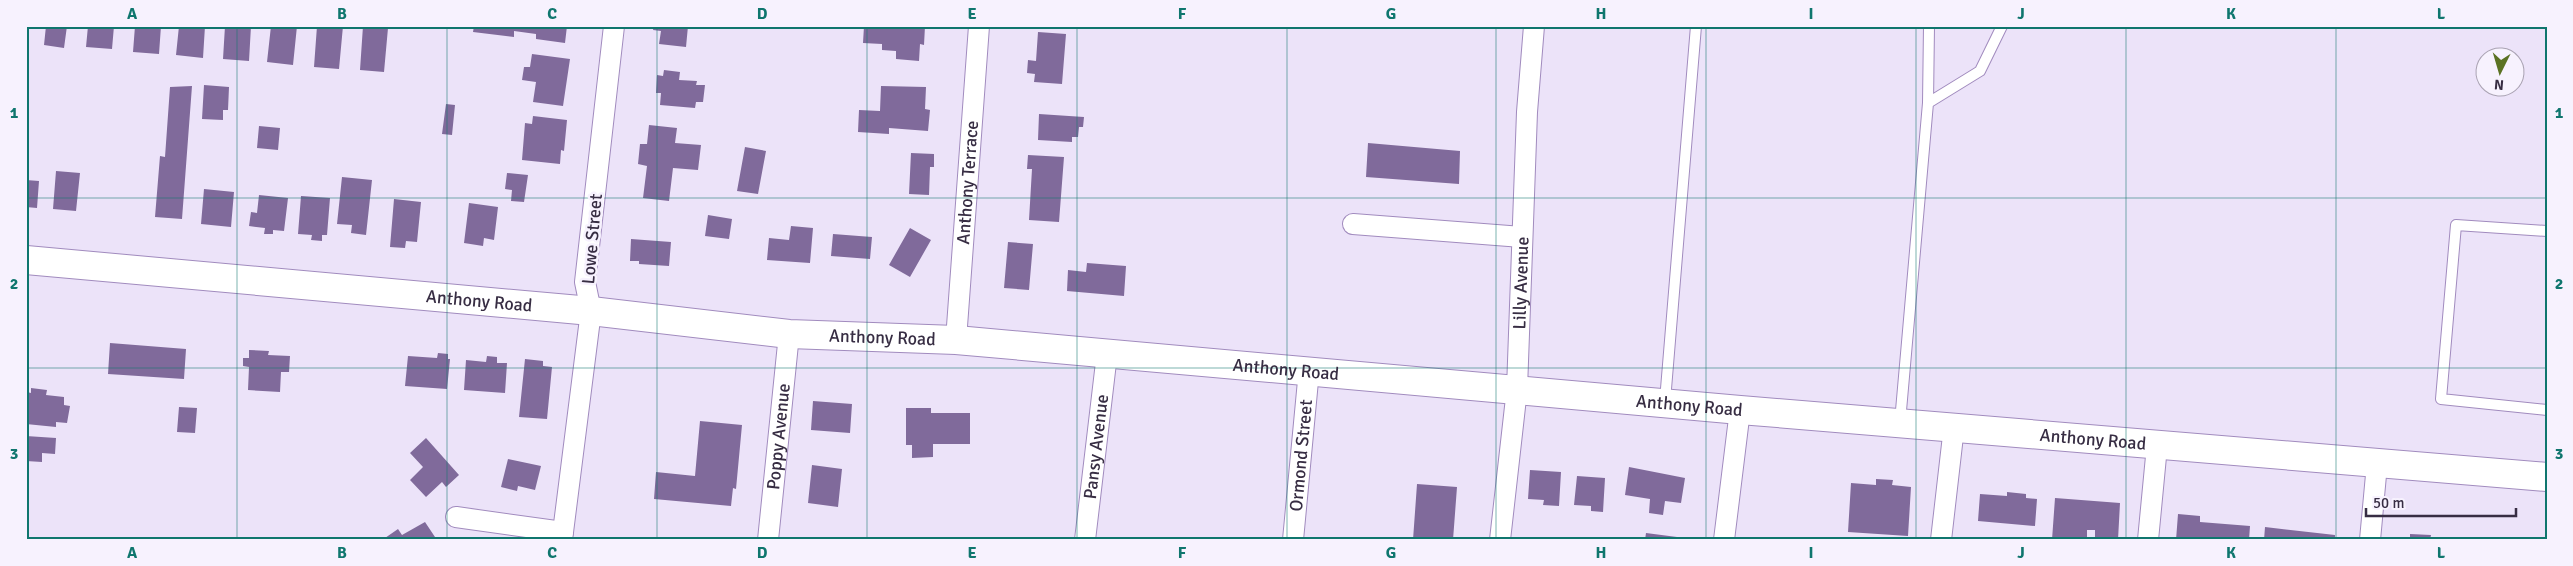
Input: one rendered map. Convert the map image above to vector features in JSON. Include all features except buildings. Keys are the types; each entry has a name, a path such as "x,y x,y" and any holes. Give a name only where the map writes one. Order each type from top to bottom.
{"street":[{"name":"Lowe Street","path":"562,536 591,310 585,282 614,26"},
{"name":"Anthony Terrace","path":"956,340 979,26"},
{"name":"Lilly Avenue","path":"1500,540 1517,389 1527,112 1534,26"},
{"path":"1353,224 1522,237"},
{"name":"Anthony Road","path":"26,260 591,310 789,334 956,340 2157,446 2547,477"},
{"name":"Poppy Avenue","path":"768,540 789,334"},
{"name":"Pansy Avenue","path":"1085,540 1107,354"},
{"name":"Ormond Street","path":"1293,540 1309,370"},
{"path":"1724,540 1740,410"},
{"path":"1941,540 1954,427"},
{"path":"2148,540 2157,446"},
{"path":"2370,540 2377,464"},
{"path":"456,517 562,536"}],"lane":[{"path":"1665,403 1696,26"},
{"path":"1900,423 1928,103 1929,26"},
{"path":"1928,103 1980,71 2002,26"},
{"path":"2547,231 2456,225 2441,399 2547,410"}]}
